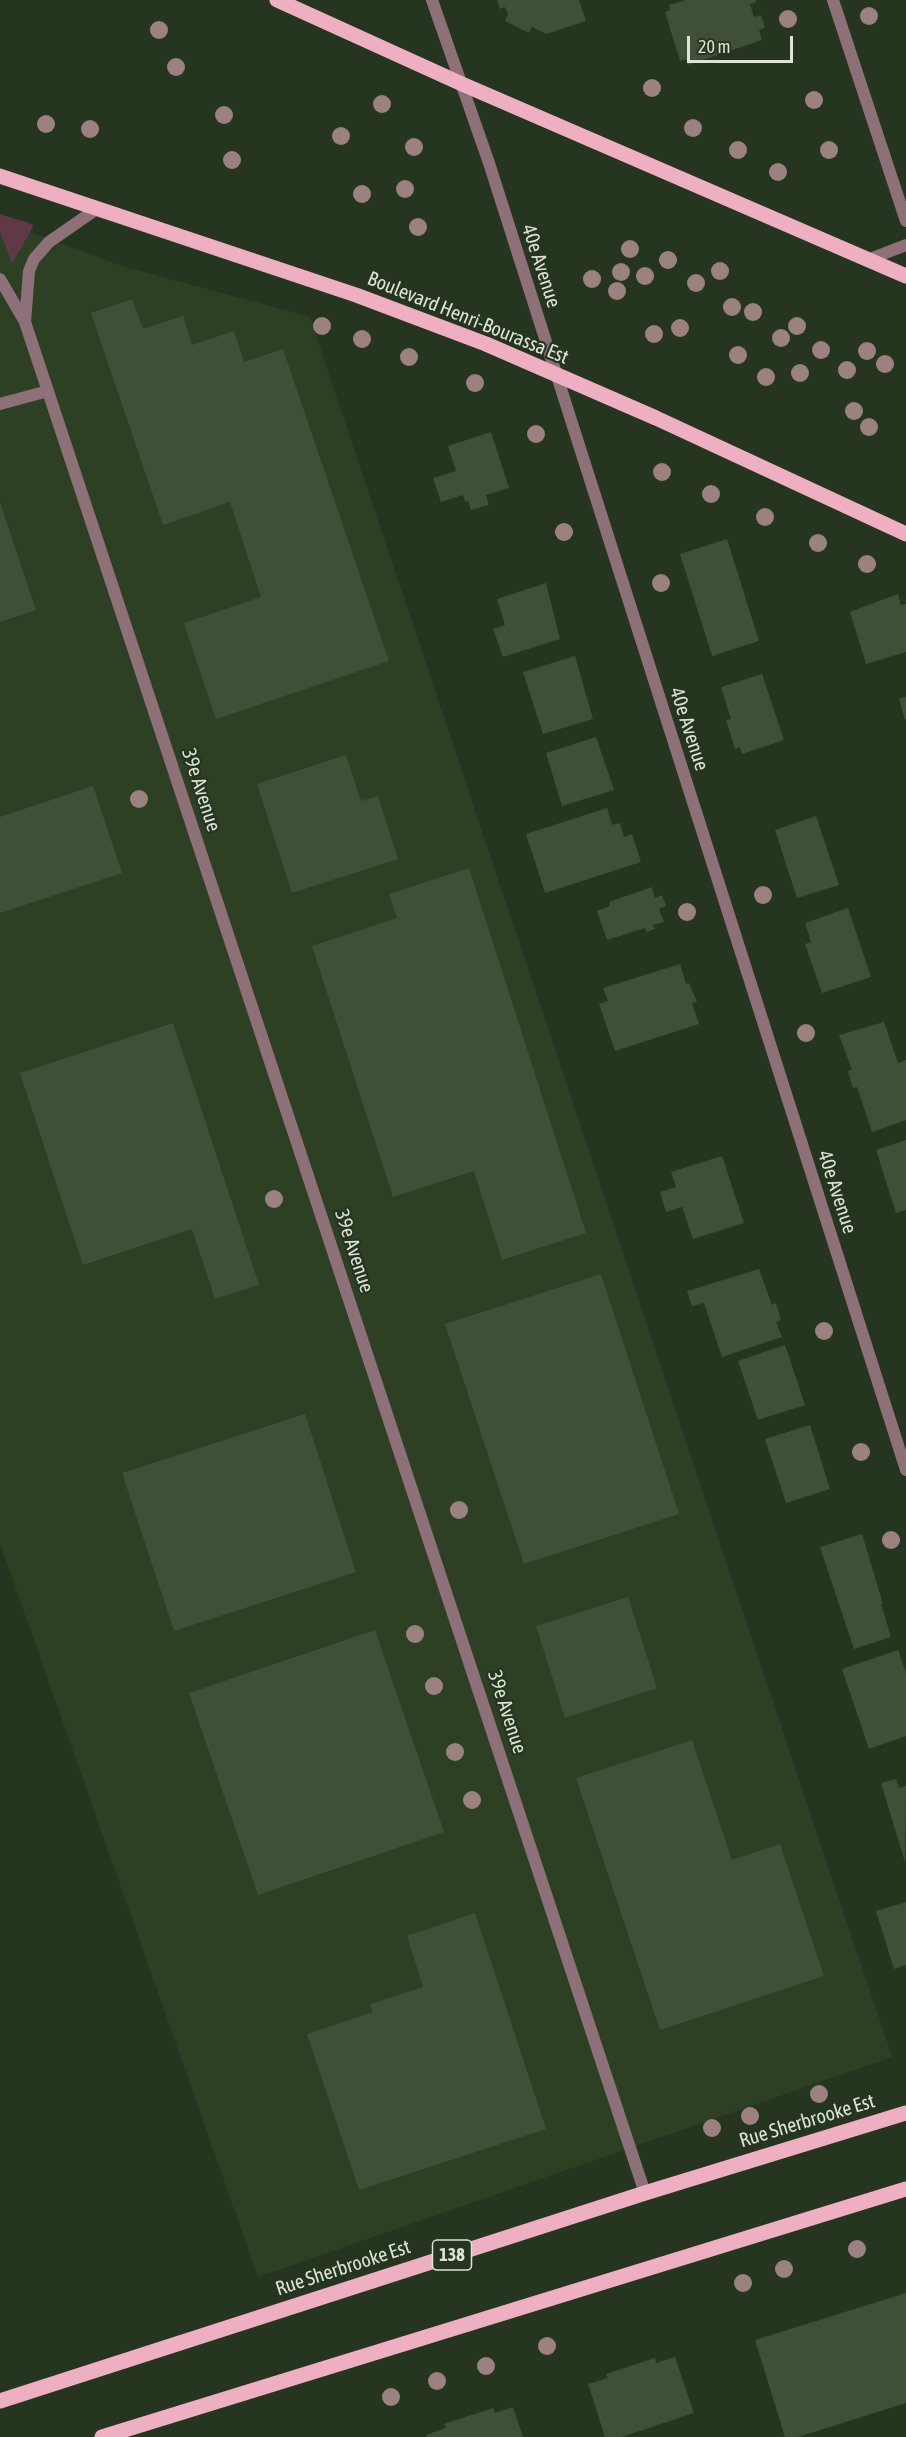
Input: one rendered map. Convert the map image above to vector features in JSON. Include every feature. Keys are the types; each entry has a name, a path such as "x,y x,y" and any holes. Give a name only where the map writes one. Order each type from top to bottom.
{"main road":[{"path":"277,0 462,84 906,276"},
{"name":"Boulevard Henri-Bourassa Est","path":"0,176 356,295 486,344 656,418 906,534"},
{"name":"Rue Sherbrooke Est","path":"0,2401 645,2193 906,2113"},
{"path":"102,2437 906,2189"}],"street":[{"name":"40e Avenue","path":"432,0 462,84 906,1470"},
{"path":"833,0 906,221"},
{"name":"39e Avenue","path":"25,321 29,271 34,259 49,242 98,208"},
{"path":"867,260 906,245"},
{"name":"39e Avenue","path":"0,279 25,321 645,2193"},
{"path":"0,404 48,391"}],"shaded area":[{"path":"0,214 32,224 33,227 12,263 0,232"},
{"path":"0,221 122,266 310,317 892,2057 258,2277 0,1543"}],"building":[{"path":"497,0 579,0 586,21 546,34 532,27 529,33 505,21 508,14 505,7 500,9"},
{"path":"686,0 756,0 750,4 754,17 761,15 765,28 759,30 762,40 688,65 686,59 680,61 665,12 670,10 669,5"},
{"path":"132,299 143,329 183,316 192,345 234,331 244,362 283,349 389,661 216,719 184,623 261,597 230,502 163,525 91,313"},
{"path":"491,432 509,488 486,495 489,505 471,510 463,495 441,502 433,478 456,471 448,446"},
{"path":"0,502 36,610 0,622"},
{"path":"727,539 759,641 712,656 680,554"},
{"path":"546,583 560,639 503,657 493,629 505,625 497,599"},
{"path":"898,594 901,605 906,604 906,652 866,664 850,612"},
{"path":"575,656 593,719 543,734 523,672"},
{"path":"762,674 784,740 742,754 740,747 735,749 726,720 731,719 721,687"},
{"path":"906,697 906,719 905,720 899,699"},
{"path":"596,737 614,790 562,806 546,753"},
{"path":"346,755 361,801 378,796 398,859 292,893 257,784"},
{"path":"93,786 122,873 0,913 0,817"},
{"path":"607,808 612,825 620,823 624,837 632,834 641,862 545,893 526,834"},
{"path":"816,816 839,885 797,898 775,830"},
{"path":"469,868 586,1233 502,1260 474,1171 393,1197 312,946 397,918 389,894"},
{"path":"652,887 655,898 662,895 666,906 659,909 664,922 653,925 655,929 647,932 645,928 607,940 597,911 610,906 609,902"},
{"path":"848,908 871,977 822,993 805,944 811,942 805,923"},
{"path":"680,964 686,984 689,983 697,1002 692,1003 699,1024 615,1051 599,1004 608,1001 603,988"},
{"path":"884,1022 898,1063 906,1060 906,1120 872,1132 857,1087 853,1088 848,1071 852,1070 839,1035"},
{"path":"173,1023 259,1285 215,1299 192,1229 83,1265 20,1073"},
{"path":"906,1140 906,1210 896,1213 876,1150"},
{"path":"722,1156 744,1223 693,1239 682,1207 666,1212 660,1192 676,1187 671,1172"},
{"path":"759,1269 772,1305 776,1303 781,1320 776,1322 782,1337 722,1357 704,1303 692,1306 687,1291"},
{"path":"601,1274 679,1514 524,1564 445,1324"},
{"path":"785,1345 805,1405 758,1420 738,1361"},
{"path":"305,1414 356,1572 174,1631 122,1473"},
{"path":"810,1425 830,1489 786,1503 765,1439"},
{"path":"862,1534 891,1637 854,1649 820,1547"},
{"path":"628,1597 657,1688 565,1718 536,1626"},
{"path":"375,1630 444,1832 258,1895 189,1693"},
{"path":"898,1650 906,1673 906,1736 869,1749 842,1669"},
{"path":"692,1740 732,1860 780,1844 824,1976 660,2030 576,1778"},
{"path":"896,1779 899,1788 906,1786 905,1862 881,1783"},
{"path":"906,1902 906,1965 894,1969 876,1911"},
{"path":"475,1913 546,2129 359,2190 307,2034 373,2012 370,2004 423,1987 407,1936"},
{"path":"906,2293 906,2403 798,2437 785,2437 755,2340"},
{"path":"675,2357 694,2413 622,2437 605,2437 588,2384 608,2378 606,2374 655,2358 656,2363"},
{"path":"513,2407 523,2437 427,2437 426,2435 446,2428 444,2424 493,2408 495,2413"}]}
